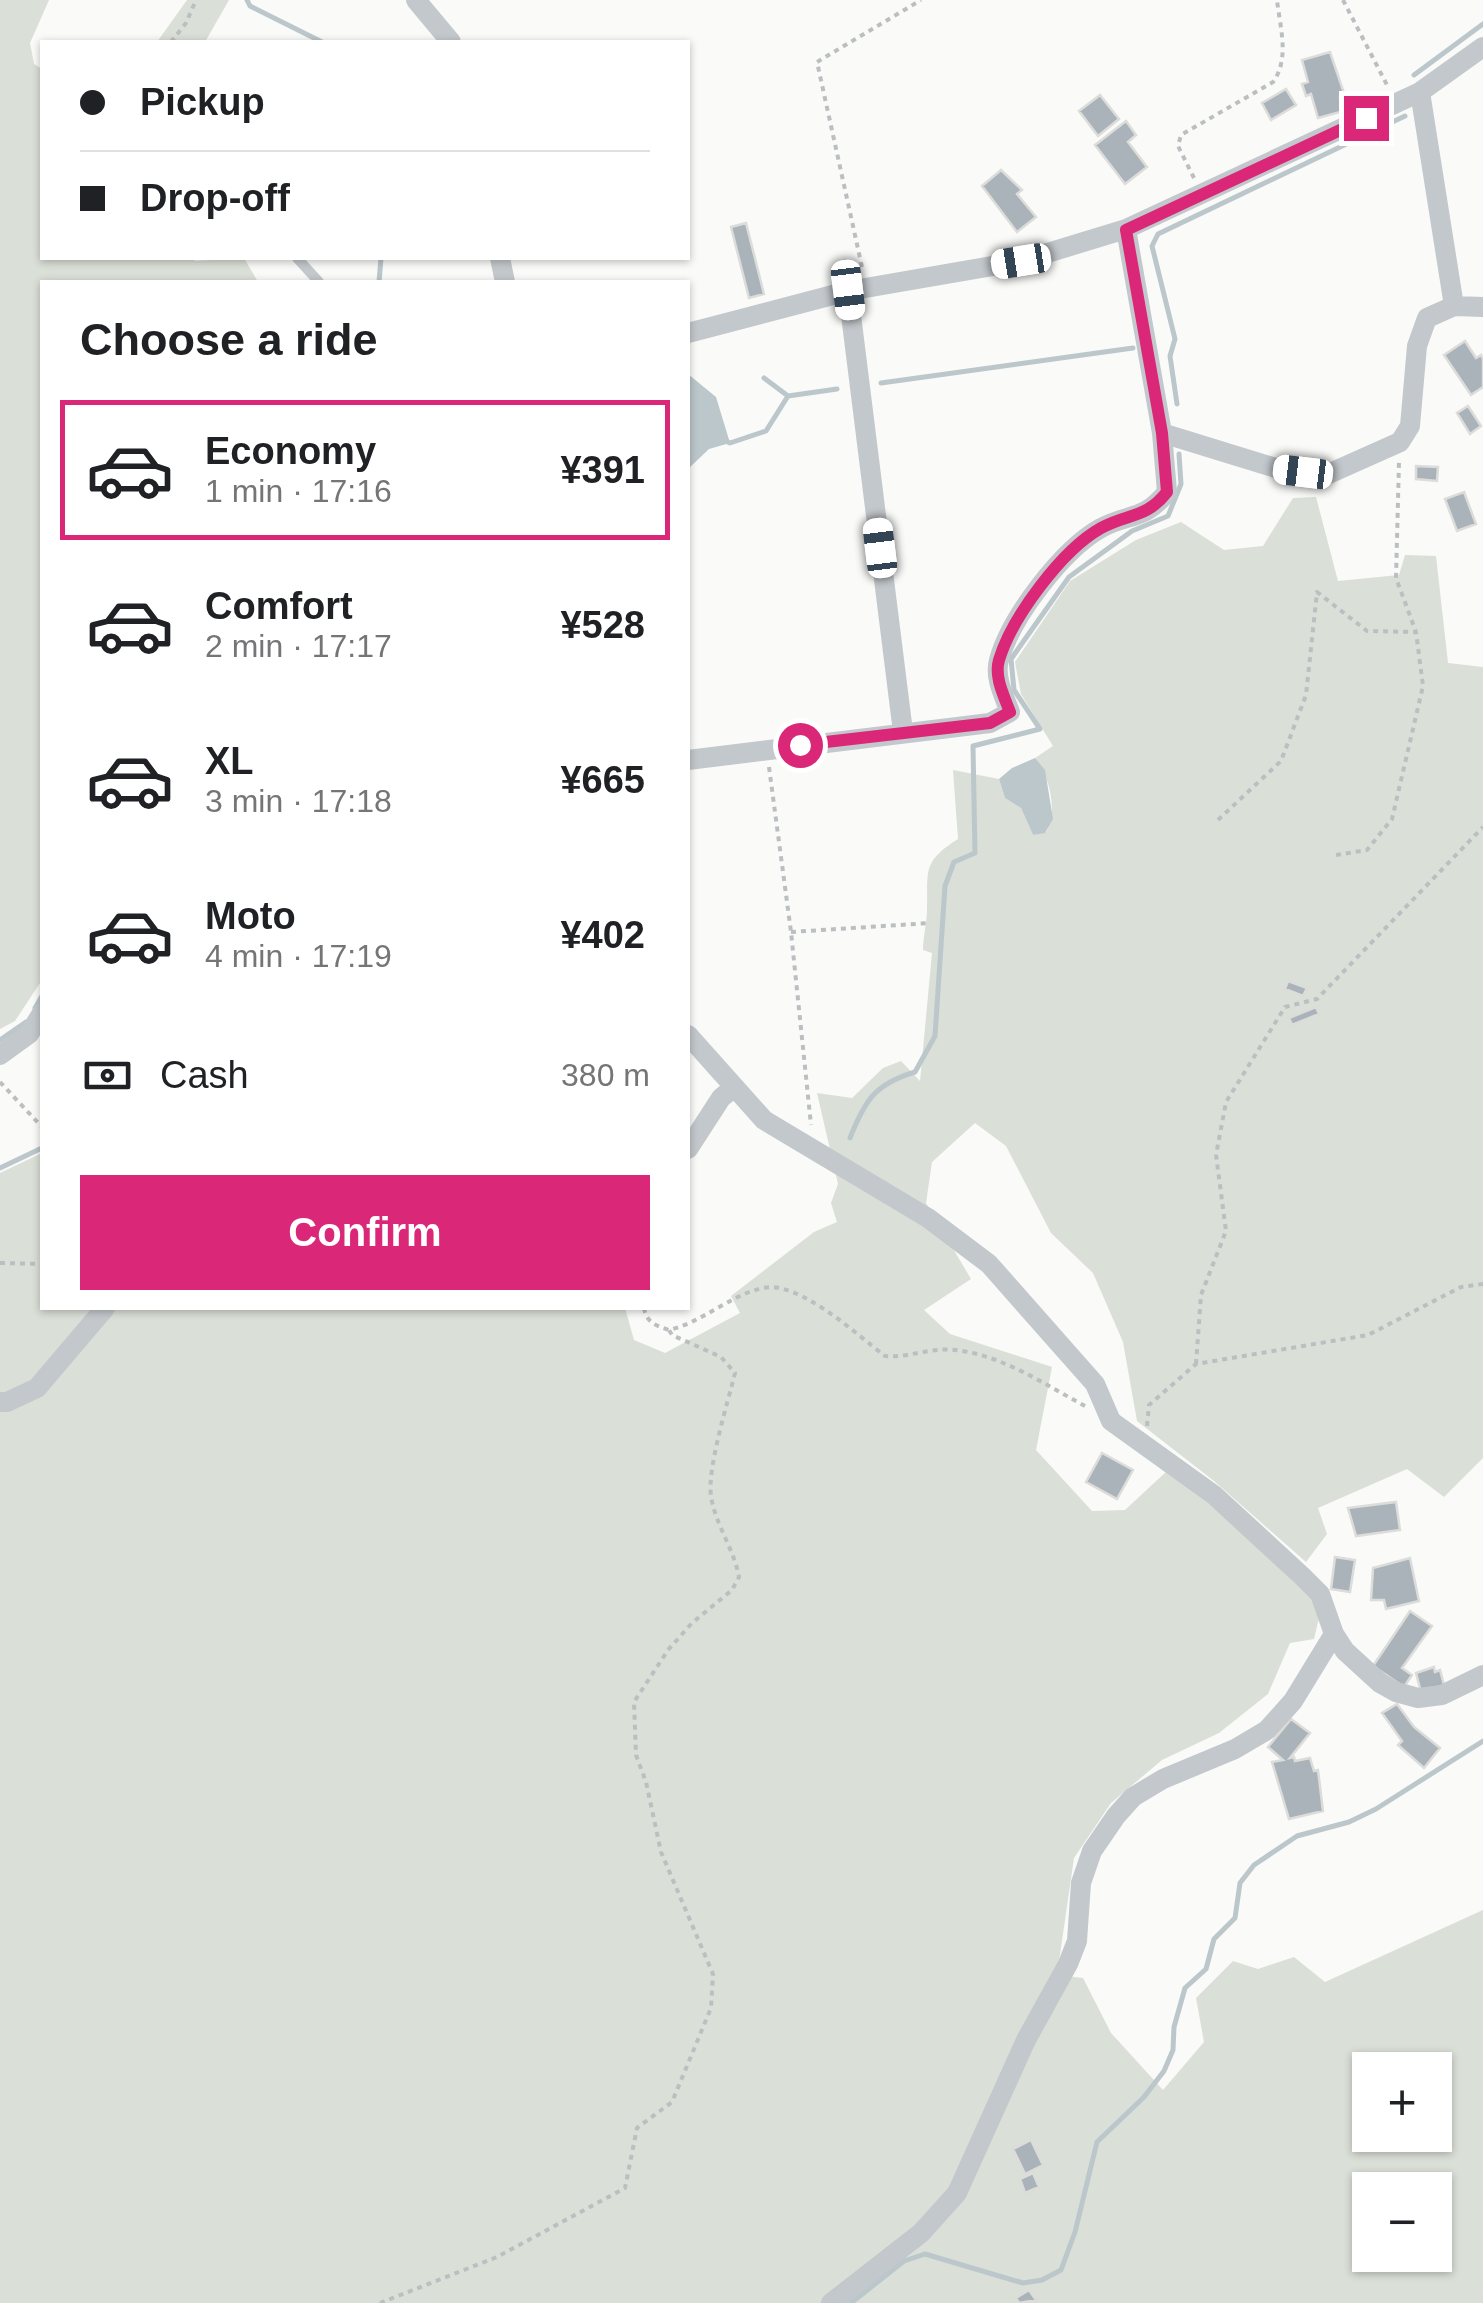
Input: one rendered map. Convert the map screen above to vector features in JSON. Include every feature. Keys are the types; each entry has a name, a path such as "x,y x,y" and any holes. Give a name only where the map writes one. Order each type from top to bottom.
{"street":[{"path":"416,0 448,40"},
{"path":"690,332 857,289 1021,261 1126,230 1420,92 1483,47"},
{"path":"1420,92 1454,306"},
{"path":"690,760 990,723 1010,712 1000,688 998,663 1019,619 1050,575 1103,526 1155,507 1167,492 1162,433 1126,230"},
{"path":"857,289 903,732"},
{"path":"1162,433 1279,470 1326,476 1400,442 1410,426 1417,346 1427,318 1454,306 1483,308"},
{"path":"0,1055 29,1034 40,1016"},
{"path":"690,1037 764,1120 928,1218 990,1264 1095,1384 1111,1421 1214,1495 1302,1576 1320,1594 1345,1652 1380,1683 1418,1698 1442,1694 1483,1675"},
{"path":"690,1146 721,1098 733,1088"},
{"path":"0,1402 38,1388 104,1310"},
{"path":"831,2303 921,2233 957,2193 1026,2040 1068,1964 1077,1941 1082,1883 1092,1851 1116,1816 1133,1797 1163,1778 1235,1749 1267,1730 1293,1701 1334,1634"}],"lane":[{"path":"299,260 316,280"}],"path":[{"path":"173,40 186,24 196,0"},
{"path":"857,289 817,62 921,0"},
{"path":"1203,196 1178,146 1181,135 1273,82 1281,70 1277,0"},
{"path":"1344,0 1396,104"},
{"path":"1336,855 1367,850 1392,819 1423,686 1416,632 1396,578 1400,442"},
{"path":"1218,820 1280,761 1306,695 1318,592 1367,631 1416,632"},
{"path":"766,749 791,932 814,1150"},
{"path":"1196,1364 1201,1295 1226,1230 1216,1155 1226,1102 1285,1006 1317,999 1483,827"},
{"path":"791,932 930,923"},
{"path":"0,1082 40,1125"},
{"path":"0,1263 40,1264"},
{"path":"1146,1445 1149,1405 1196,1364 1368,1335 1460,1287 1483,1284"},
{"path":"644,1310 656,1326 669,1330 764,1288 783,1288 805,1297 885,1356 901,1357 928,1349 957,1350 992,1358 1111,1421"},
{"path":"380,2303 497,2258 625,2188 637,2128 672,2102 711,2008 714,1974 661,1852 636,1755 634,1702 668,1650 692,1623 732,1590 739,1577 711,1496 719,1440 736,1373 721,1357 672,1336 669,1330"}],"shaded area":[{"path":"0,0 49,0 30,43 34,64 40,68 40,260 245,260 257,280 40,280 40,983 15,1021 0,1029"},
{"path":"187,0 229,0 206,40 158,40"},
{"path":"690,376 716,397 730,443 709,449 690,467"},
{"path":"1316,497 1338,581 1399,575 1405,555 1436,556 1448,663 1483,667 1483,1458 1444,1497 1407,1469 1318,1508 1327,1534 1306,1562 1214,1481 1137,1421 1123,1342 1093,1273 1051,1233 1006,1146 975,1123 932,1162 926,1203 971,1279 924,1310 950,1334 1052,1367 1036,1450 1092,1511 1125,1510 1167,1471 1224,1512 1310,1593 1319,1618 1314,1639 1290,1643 1268,1694 1219,1733 1162,1760 1111,1803 1074,1858 1057,1975 1083,1978 1111,2033 1163,2090 1204,2042 1196,1998 1233,1961 1258,1969 1294,1957 1325,1982 1483,1910 1483,2303 0,2303 0,1173 40,1154 40,1310 626,1310 634,1340 665,1353 740,1313 731,1296 814,1232 837,1222 831,1203 838,1184 817,1093 852,1098 883,1068 901,1061 920,1081 932,953 923,950 928,876 938,854 958,839 953,770 999,779 1005,798 1021,808 1033,835 1046,832 1051,794 1035,758 1053,746 1021,694 1015,662 1070,581 1136,540 1181,522 1224,550 1263,546 1293,498"},
{"path":"1035,758 1045,770 1053,819 1045,833 1033,835 1021,808 1005,798 999,779"}],"building":[{"path":"1330,52 1345,96 1340,98 1344,111 1318,118 1311,94 1306,96 1302,84 1308,82 1302,60"},
{"path":"1286,89 1296,105 1271,120 1262,103"},
{"path":"1100,95 1119,119 1098,136 1079,111"},
{"path":"1126,121 1136,135 1128,142 1147,167 1125,184 1095,145"},
{"path":"1001,170 1022,190 1017,194 1036,217 1017,232 982,186"},
{"path":"746,223 764,294 749,298 731,227"},
{"path":"1465,341 1476,358 1481,355 1483,359 1483,387 1471,395 1444,355"},
{"path":"1468,406 1481,426 1470,434 1457,413"},
{"path":"1416,466 1438,467 1437,481 1416,479"},
{"path":"1464,492 1476,524 1457,531 1445,499"},
{"path":"1288,981 1307,988 1303,996 1285,989"},
{"path":"1316,1007 1319,1014 1292,1025 1289,1018"},
{"path":"1102,1453 1133,1470 1117,1499 1086,1482"},
{"path":"1396,1502 1400,1530 1356,1536 1348,1508"},
{"path":"1335,1557 1355,1560 1350,1592 1331,1589"},
{"path":"1410,1558 1419,1601 1386,1609 1384,1600 1371,1600 1373,1568"},
{"path":"1410,1611 1432,1626 1402,1668 1412,1675 1404,1687 1373,1666"},
{"path":"1434,1667 1435,1672 1440,1670 1444,1685 1421,1692 1416,1673"},
{"path":"1397,1704 1414,1727 1440,1748 1424,1768 1398,1745 1402,1741 1382,1713"},
{"path":"1291,1719 1310,1733 1290,1758 1310,1758 1314,1771 1318,1770 1323,1811 1289,1819 1272,1762 1283,1760 1268,1747"},
{"path":"1031,2140 1043,2165 1025,2174 1013,2149"},
{"path":"1033,2173 1039,2187 1025,2193 1020,2179"},
{"path":"1029,2290 1036,2300 1019,2303 1016,2298"}],"waterway":[{"path":"247,0 250,6 318,40"},
{"path":"1414,75 1483,24"},
{"path":"1177,404 1170,356 1175,339 1152,246 1158,234 1405,116"},
{"path":"379,280 381,260"},
{"path":"881,383 1133,348"},
{"path":"764,378 788,396 837,389"},
{"path":"726,441 766,431 788,396"},
{"path":"850,1138 873,1095 890,1082 915,1072 935,1036 945,886 954,862 975,853 973,746 1040,729 1014,690 1011,659 1069,577 1132,531 1168,516 1181,484 1179,454"},
{"path":"35,1008 40,999"},
{"path":"0,1040 26,1022"},
{"path":"0,1168 40,1149"},
{"path":"851,2303 904,2261 925,2254 1023,2283 1042,2280 1061,2270 1075,2232 1097,2142 1144,2097 1164,2071 1173,2050 1174,2027 1185,1988 1206,1969 1214,1939 1235,1918 1240,1883 1254,1865 1297,1836 1349,1822 1376,1809 1483,1741"}],"route":[{"path":"800,745 990,723 1010,712 1000,688 998,663 1019,619 1050,575 1103,526 1155,507 1167,492 1162,433 1126,230 1366,118"}]}
